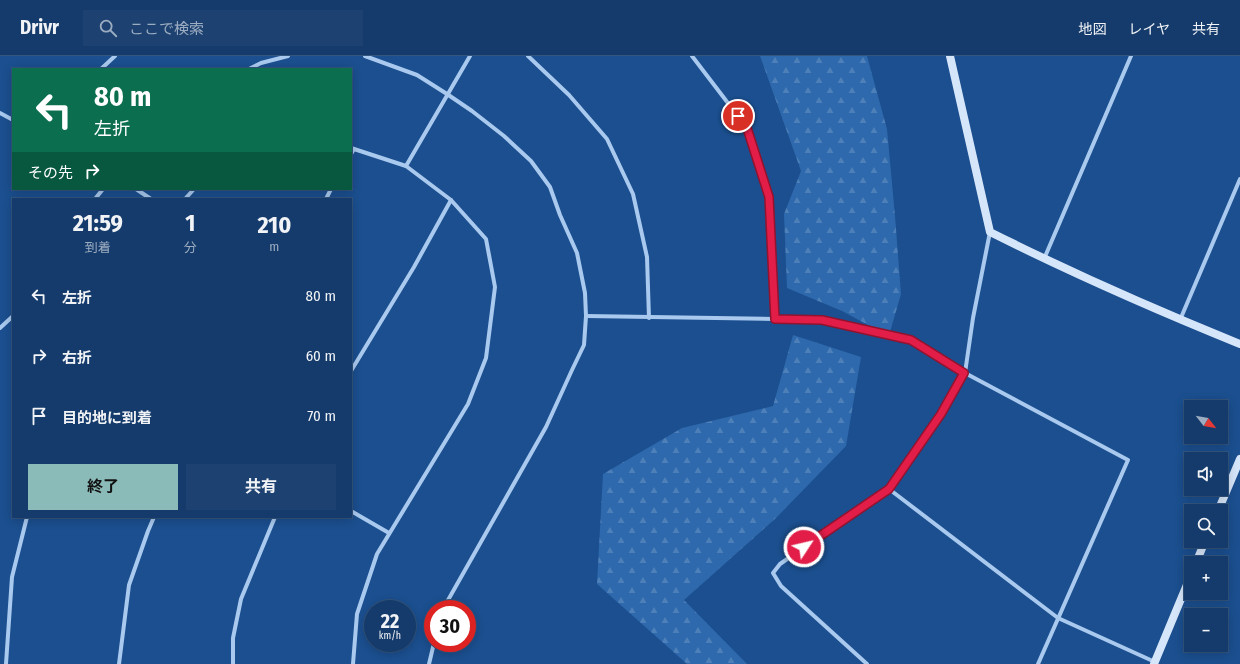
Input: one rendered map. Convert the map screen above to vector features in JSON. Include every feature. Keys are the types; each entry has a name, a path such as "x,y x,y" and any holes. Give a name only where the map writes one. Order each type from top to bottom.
{"street":[{"path":"102,68 115,56"},
{"path":"251,68 261,63 288,56"},
{"path":"365,56 417,75 448,94 504,136 531,161 550,187 560,215 577,253 585,293 586,316 584,345 546,427 448,600"},
{"path":"406,166 470,56"},
{"path":"528,56 569,95 607,139 633,194 647,257 649,318"},
{"path":"692,56 747,128 769,197 775,319"},
{"path":"867,664 781,586 773,573 780,564 889,489 941,414 964,373 990,232 950,56"},
{"path":"1044,259 1131,56"},
{"path":"0,113 12,119"},
{"path":"352,148 406,166 451,200 486,239 495,287 486,358 468,404 377,554 357,614 352,664"},
{"path":"1180,320 1240,179"},
{"path":"96,198 102,190"},
{"path":"137,190 149,198"},
{"path":"186,198 193,190"},
{"path":"352,368 414,267 451,200"},
{"path":"990,232 1044,259 1180,320 1240,344"},
{"path":"586,316 822,320 911,340 964,373 1128,460 1038,664"},
{"path":"0,328 12,317"},
{"path":"1221,504 1240,459"},
{"path":"889,489 1058,618 1154,663 1184,592"},
{"path":"352,512 389,533"},
{"path":"6,664 12,577 27,518"},
{"path":"119,664 129,585 154,518"},
{"path":"233,664 233,638 241,598 275,518"},
{"path":"429,664 432,652"}],"green space":[{"path":"760,56 867,56 887,129 895,216 901,294 890,332 881,332 842,311 787,288 784,214 801,171"},
{"path":"793,335 861,357 846,446 776,518 684,600 747,664 687,664 597,584 603,474 682,428 773,406"}],"route":[{"path":"738,116 747,128 769,197 775,319 822,320 911,340 964,373 941,414 889,489 804,547"}]}
